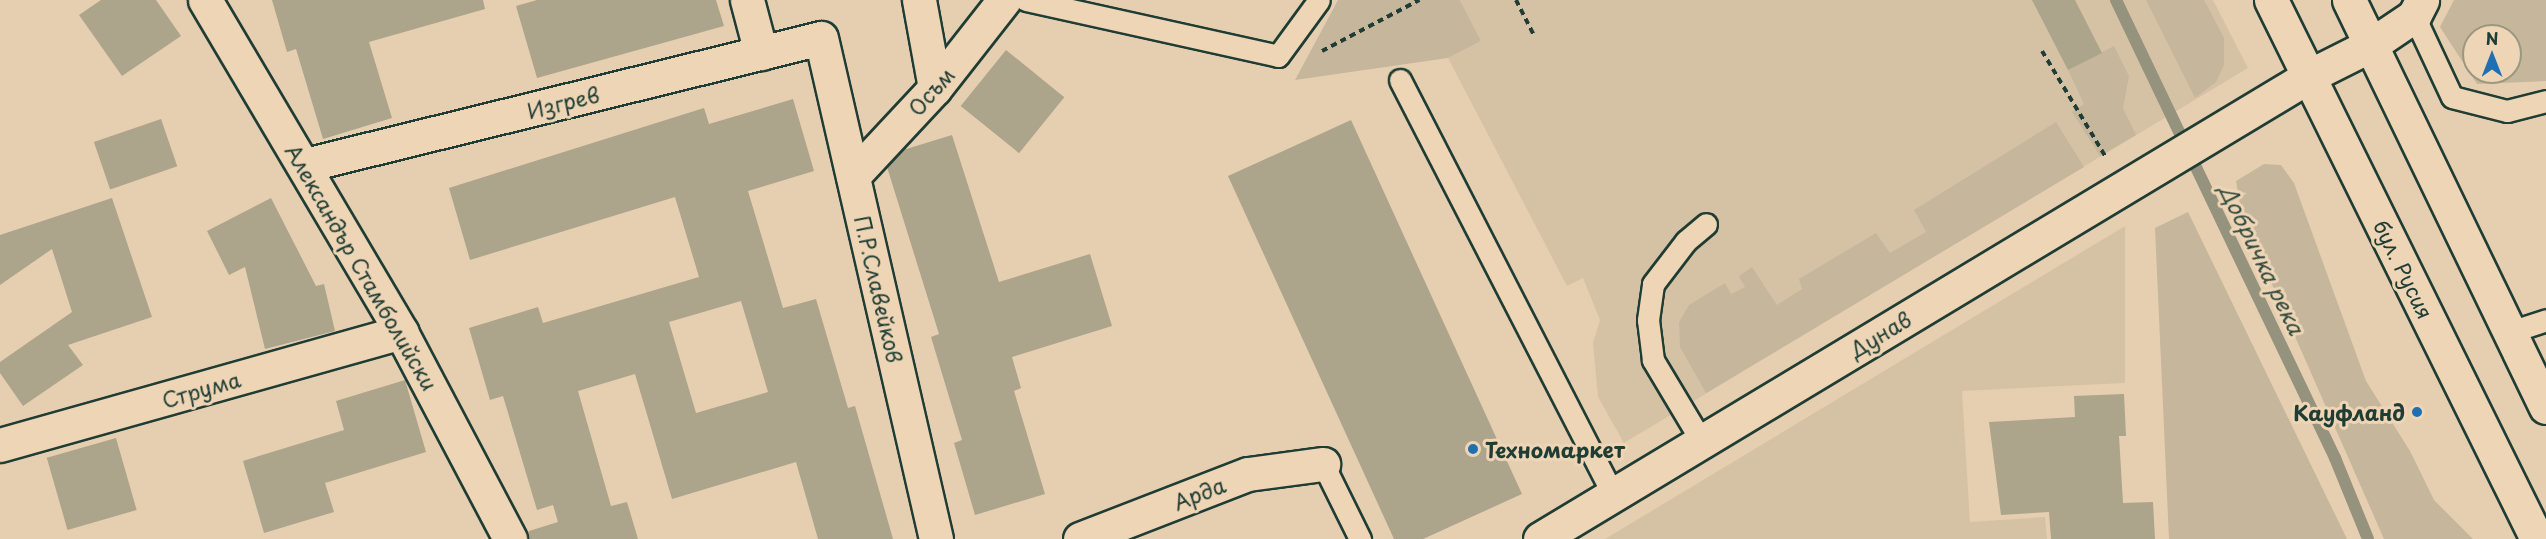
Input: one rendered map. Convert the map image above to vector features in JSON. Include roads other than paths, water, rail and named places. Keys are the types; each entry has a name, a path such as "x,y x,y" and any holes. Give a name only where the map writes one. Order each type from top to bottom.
{"street":[{"name":"Александър Стамболийски","path":"205,0 305,165 401,332 510,539"},
{"path":"747,0 761,54"},
{"path":"919,0 935,88"},
{"name":"Осъм","path":"853,177 935,88 1004,0"},
{"name":"бул. Русия","path":"2271,0 2537,539"},
{"path":"2349,0 2546,407"},
{"path":"2371,45 2418,8"},
{"name":"Изгрев","path":"305,165 821,38"},
{"name":"П.Р.Славейков","path":"821,38 936,539"},
{"name":"Дунав","path":"1540,539 2309,76 2371,45"},
{"name":"Струма","path":"0,445 401,332"},
{"name":"Арда","path":"1080,539 1248,474 1323,464"}],"lane":[{"path":"1026,0 1278,56 1319,0"},
{"path":"2418,8 2452,97 2507,111 2546,101"},
{"path":"1400,80 1613,495"},
{"path":"1701,442 1653,360 1648,320 1653,284 1686,241 1706,224"},
{"path":"2510,332 2546,320"},
{"path":"1323,464 1360,539"}],"waterway":[{"name":"Добричка река","path":"2116,0 2335,458 2368,539"}],"place":[{"name":"Кауфланд","path":"2417,412"},
{"name":"Техномаркет","path":"1473,449"}]}
